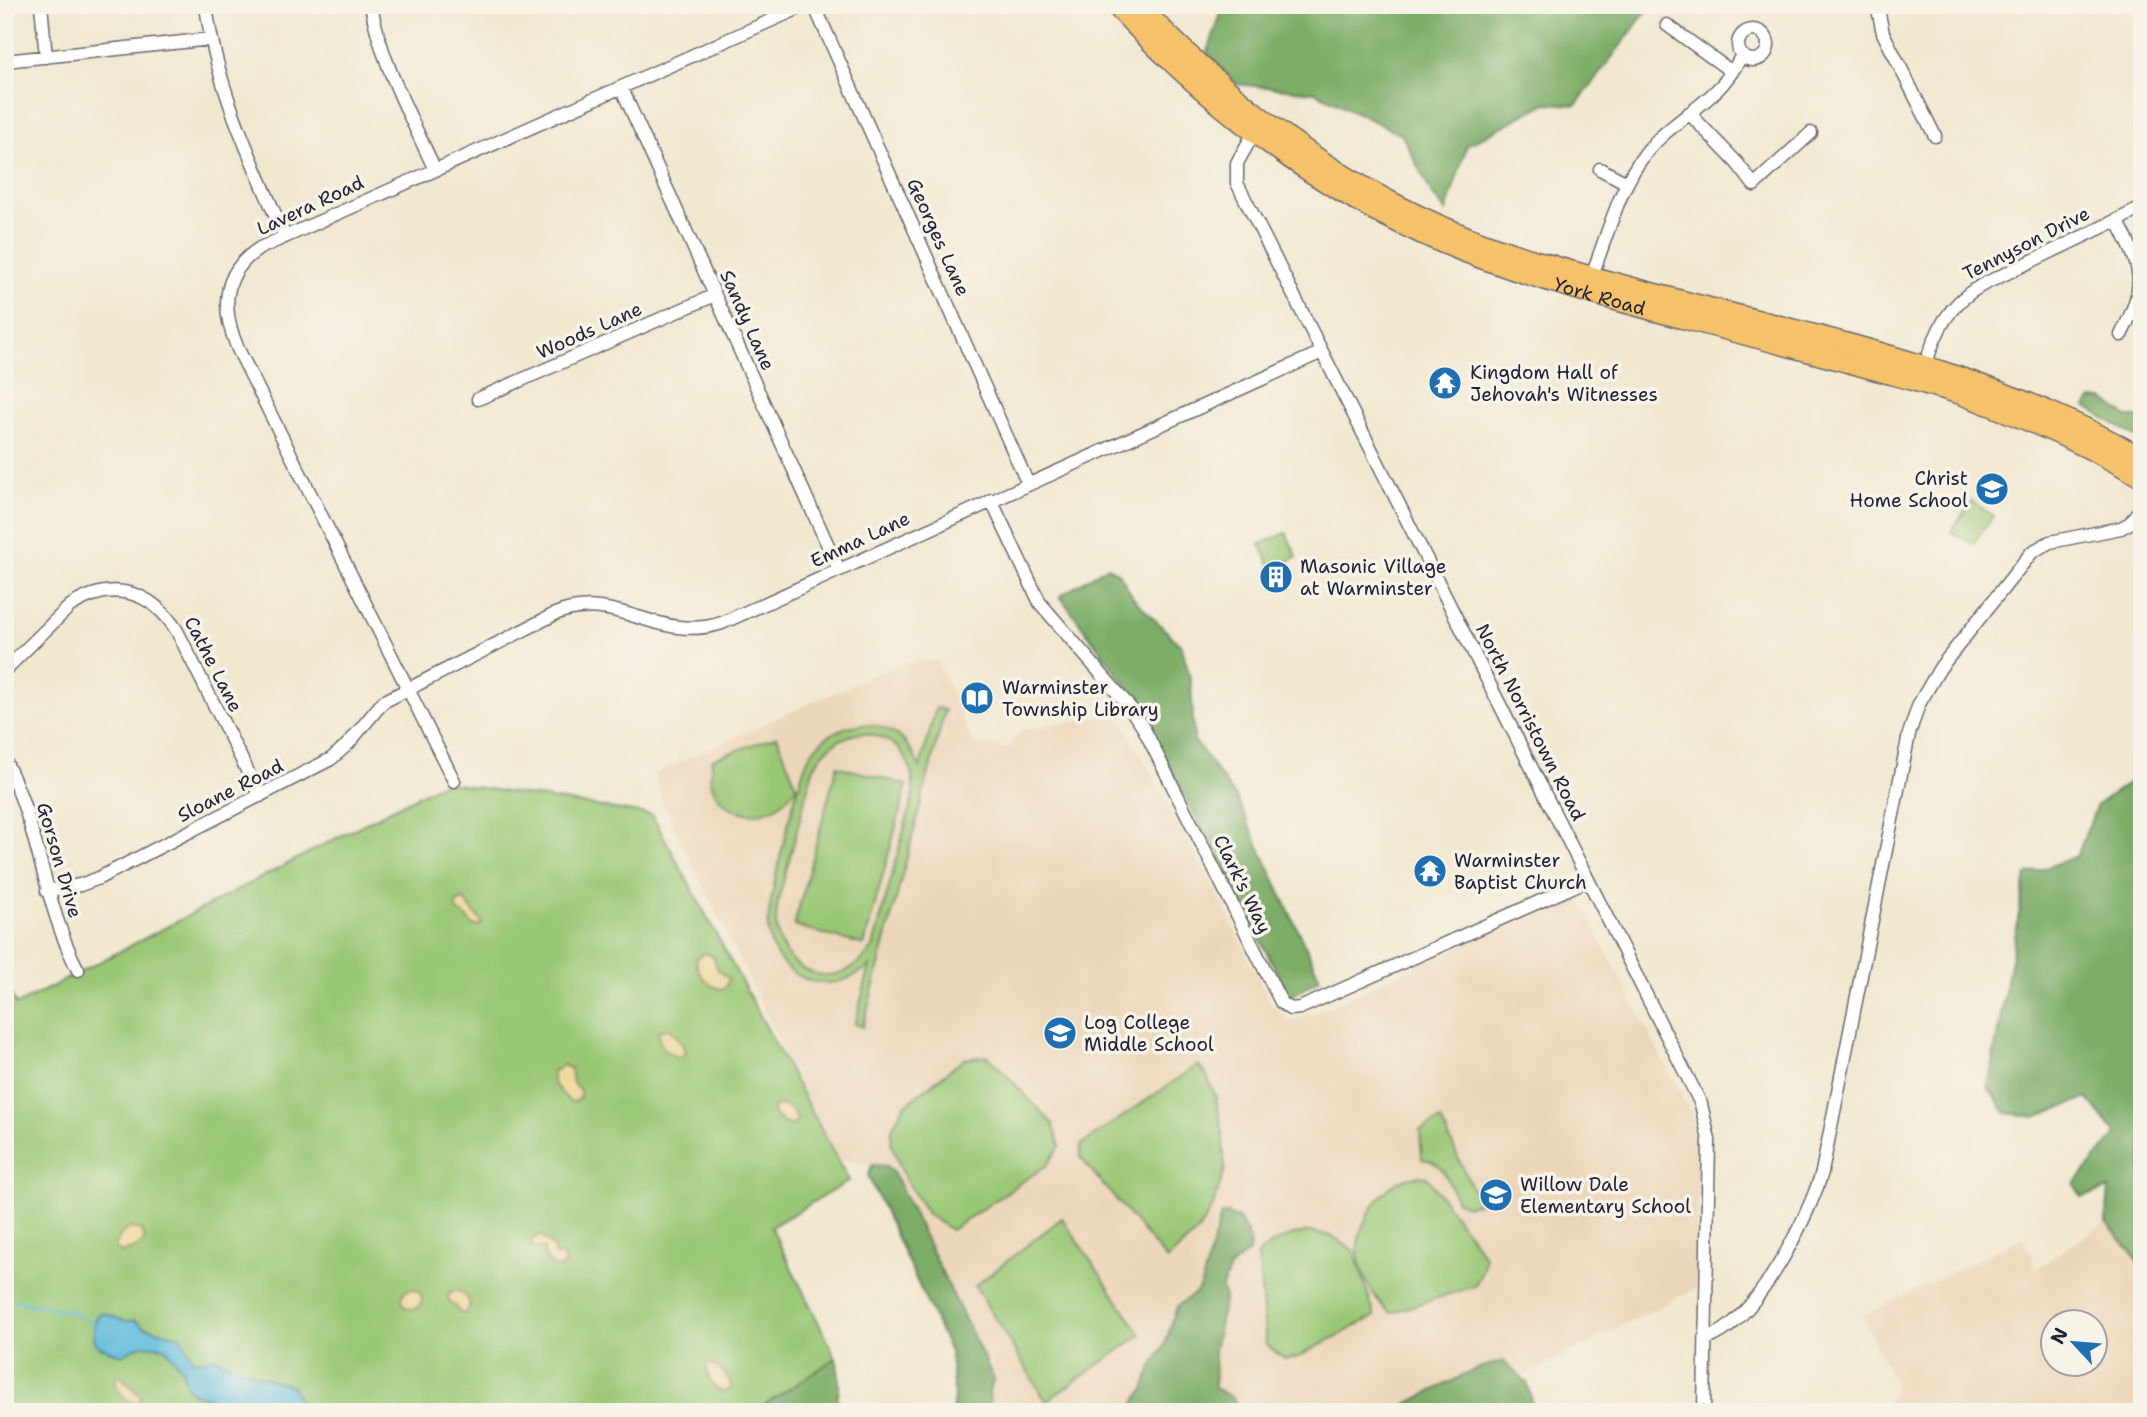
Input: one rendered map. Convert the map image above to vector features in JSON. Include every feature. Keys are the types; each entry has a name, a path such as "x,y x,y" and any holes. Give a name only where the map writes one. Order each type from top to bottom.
{"highway":[{"name":"York Road","path":"1115,5 1191,82 1258,126 1327,183 1400,224 1499,265 1925,366 2051,411 2142,458"},
{"name":"York Road","path":"1139,5 1229,93 1258,126"},
{"name":"York Road","path":"1588,284 1959,394 2022,417 2142,478"}],"street":[{"path":"41,5 46,57"},
{"path":"206,5 215,62 232,114 285,237"},
{"path":"371,5 390,72 435,170"},
{"name":"Lavera Road","path":"454,780 230,329 226,307 231,282 251,254 285,237 806,5"},
{"name":"Georges Lane","path":"814,5 1028,484"},
{"path":"1877,5 1882,33 1934,136"},
{"path":"1668,25 1732,72"},
{"path":"5,61 211,39"},
{"path":"1588,284 1627,183 1644,155 1663,135 1717,91 1742,55"},
{"name":"Sandy Lane","path":"621,87 839,570"},
{"path":"1689,113 1737,163 1754,185 1811,133"},
{"name":"North Norristown Road","path":"1258,126 1237,163 1237,183 1697,1096 1709,1140 1704,1412"},
{"path":"1600,169 1627,183"},
{"name":"Tennyson Drive","path":"1925,366 1944,317 1962,298 1982,285 2142,208"},
{"path":"2118,220 2136,257 2142,280 2136,311 2121,335"},
{"name":"Woods Lane","path":"478,399 715,295"},
{"name":"Emma Lane","path":"408,688 568,609 595,606 681,629 699,629 722,623 1322,352"},
{"name":"Clark's Way","path":"991,500 1040,603 1128,705 1143,727 1275,991 1286,1007 1300,1009 1588,880"},
{"path":"1706,1339 1726,1331 1741,1316 1786,1254 1816,1194 1909,734 1919,705 1947,658 2032,552 2050,542 2122,528 2130,523 2142,506"},
{"name":"Cathe Lane","path":"5,670 70,606 82,598 105,591 119,591 143,597 162,611 177,631 260,796"},
{"name":"Sloane Road","path":"47,891 99,878 331,760 383,702 408,688"},
{"name":"Gorson Drive","path":"5,761 28,814 47,891 62,936 78,970"}],"shaded area":[{"name":"Log College Middle School","path":"937,660 973,743 1009,748 1022,730 1118,714 1214,887 1270,1002 1290,1021 1324,1009 1545,905 1579,898 1691,1114 1698,1151 1697,1288 1519,1378 1502,1361 1391,1412 1241,1412 1233,1398 1215,1388 1214,1350 1221,1290 1231,1266 1238,1262 1221,1214 1202,1282 1197,1292 1177,1306 1165,1345 1152,1367 1144,1389 1129,1411 991,1412 988,1402 994,1379 894,1174 887,1166 837,1159 662,802 655,773 896,665"},
{"path":"2106,1222 2142,1265 2142,1412 1885,1412 1895,1385 1862,1316 2024,1237 2036,1269"}],"green space":[{"path":"1224,5 1651,5 1576,105 1546,103 1467,145 1446,212 1432,194 1402,135 1315,92 1236,84 1207,54"},
{"path":"2092,399 2104,399 2127,417 2142,417 2142,441 2086,407"},
{"path":"1972,501 1993,516 1973,544 1951,532"},
{"path":"1286,533 1297,557 1272,569 1260,544"},
{"path":"1107,567 1119,573 1134,599 1182,647 1191,682 1194,740 1237,799 1320,978 1290,997 1131,693 1060,596"},
{"path":"936,708 945,710 863,1027 855,1024 870,966 842,981 819,983 795,974 777,956 770,940 768,918 777,871 805,767 810,755 829,736 854,726 879,727 903,740 920,767","holes":["862,733 875,735 902,752 911,772 913,796 873,947 864,958 846,971 832,975 815,974 793,961 779,940 776,915 781,891 817,762 827,749 846,737"]},
{"path":"777,736 797,788 779,805 766,811 746,813 728,806 721,800 711,781 712,759"},
{"path":"837,766 907,785 864,945 794,926"},
{"path":"2142,773 2142,1265 2106,1222 2109,1189 2082,1197 2074,1184 2117,1134 2087,1098 2035,1117 2006,1113 1988,1087 2026,875 2077,856 2097,805"},
{"path":"444,782 652,815 849,1181 771,1227 836,1358 754,1412 5,1412 5,985 17,1005"},
{"path":"988,1056 1053,1124 1060,1146 1047,1165 951,1230 928,1215 905,1179 891,1143 892,1128 904,1106 964,1059"},
{"path":"1198,1065 1206,1074 1216,1098 1225,1169 1212,1208 1198,1231 1167,1260 1080,1157 1081,1145"},
{"path":"1441,1120 1479,1203 1466,1206 1457,1201 1441,1169 1422,1159 1420,1130"},
{"path":"872,1165 887,1166 894,1174 994,1379 989,1390 990,1412 952,1412 954,1397 950,1352 868,1176"},
{"path":"1427,1177 1485,1257 1483,1269 1475,1286 1390,1313 1372,1292 1363,1273 1358,1245 1367,1216 1387,1190 1404,1179"},
{"path":"1221,1215 1239,1218 1250,1239 1249,1252 1231,1266 1221,1289 1225,1296 1214,1350 1215,1388 1233,1398 1241,1412 1128,1412 1144,1389 1152,1367 1165,1345 1177,1306 1197,1292 1202,1282"},
{"path":"1062,1218 1141,1335 1046,1401 975,1286"},
{"path":"1311,1232 1332,1236 1354,1251 1375,1316 1296,1358 1285,1359 1266,1345 1258,1255 1283,1239"},
{"path":"836,1358 839,1385 833,1412 754,1412"},
{"path":"1503,1361 1527,1383 1535,1412 1391,1412 1476,1369"}],"sand":[{"path":"464,900 482,922 480,926 472,925 467,917 456,910 456,903"},
{"path":"705,953 714,957 717,969 729,979 721,989 711,985 700,972 697,957"},
{"path":"668,1029 683,1046 685,1052 681,1057 668,1052 662,1045 658,1031"},
{"path":"563,1065 571,1069 573,1083 580,1090 580,1098 573,1102 553,1083 553,1072"},
{"path":"780,1105 789,1108 796,1115 794,1125 785,1124 774,1115 773,1108"},
{"path":"130,1228 141,1230 145,1239 138,1247 120,1253 115,1246 121,1234"},
{"path":"540,1235 553,1247 555,1256 563,1256 565,1263 561,1268 553,1267 544,1255 544,1248 535,1248 532,1245 532,1240"},
{"path":"412,1289 419,1292 422,1299 419,1306 412,1309 405,1306 402,1299 405,1292"},
{"path":"453,1291 462,1293 468,1299 470,1305 465,1313 460,1313 449,1302 448,1296"},
{"path":"707,1363 724,1373 731,1389 722,1392 712,1384"},
{"path":"120,1376 141,1396 139,1402 132,1403 120,1392 116,1377"}],"water":[{"path":"102,1313 125,1321 135,1320 144,1327 180,1336 194,1361 216,1358 292,1386 302,1409 320,1412 254,1412 194,1394 187,1388 182,1369 165,1347 141,1345 121,1355 98,1346 94,1326"}],"waterway":[{"path":"5,1294 16,1301 72,1312 94,1324"}],"place":[{"name":"Kingdom Hall of Jehovah's Witnesses","path":"1445,383"},
{"name":"Christ Home School","path":"1992,489"},
{"name":"Masonic Village at Warminster","path":"1276,577"},
{"name":"Warminster Township Library","path":"977,698"},
{"name":"Warminster Baptist Church","path":"1430,871"},
{"name":"Log College Middle School","path":"1060,1033"},
{"name":"Willow Dale Elementary School","path":"1496,1195"}]}
